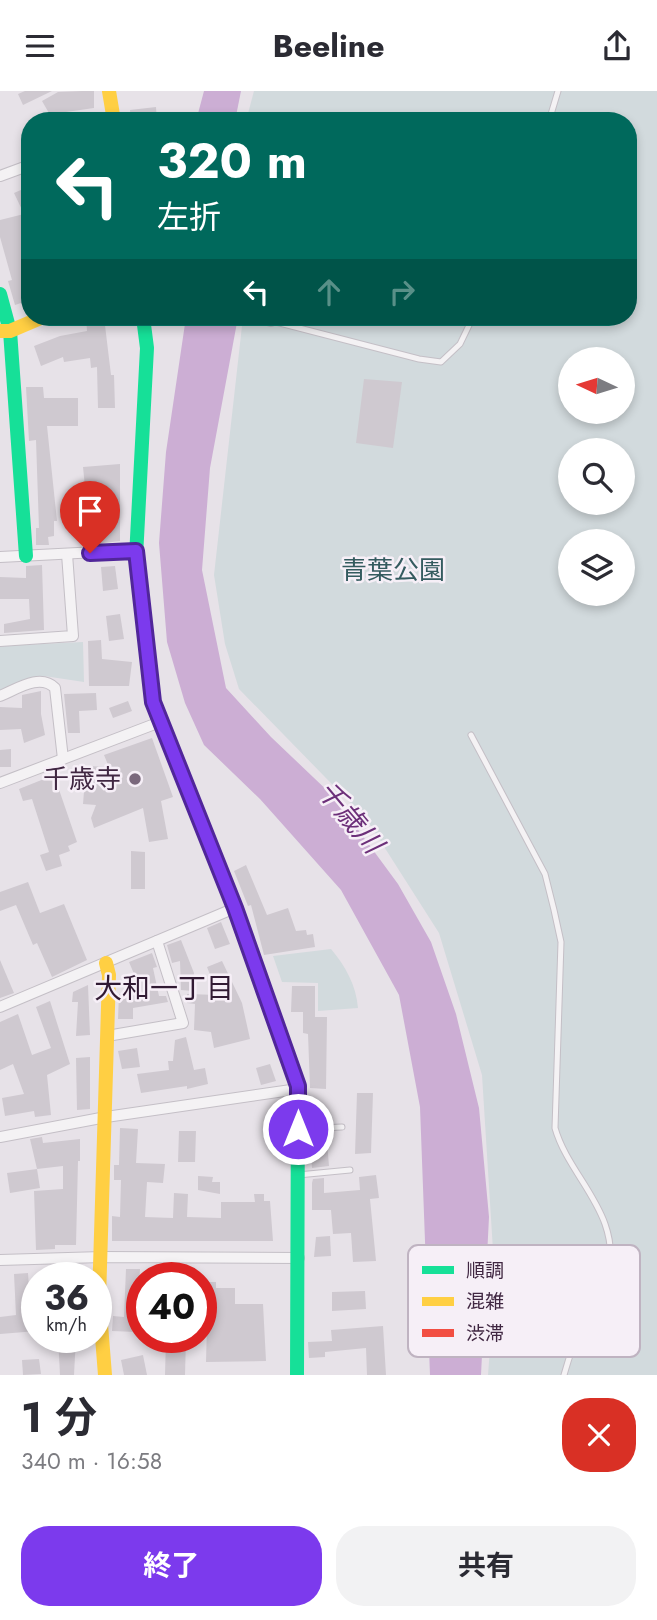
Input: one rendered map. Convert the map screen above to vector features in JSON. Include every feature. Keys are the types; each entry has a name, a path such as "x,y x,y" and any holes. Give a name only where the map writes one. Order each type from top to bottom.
{"street":[{"path":"109,91 112,112"},
{"path":"0,176 21,168"},
{"path":"0,294 26,556"},
{"path":"144,326 147,348 136,551 146,655 160,722 235,908 298,1089 297,1375"},
{"path":"0,557 136,551"},
{"path":"0,641 74,636 67,554"},
{"path":"0,695 38,681 49,683 55,688 62,759"},
{"path":"0,783 160,722"},
{"path":"0,1007 235,908"},
{"path":"107,1036 183,1023 157,941"},
{"path":"105,1375 99,1299 109,975 106,963"},
{"path":"0,1137 106,1117 298,1089"},
{"path":"0,1260 102,1257 299,1258"}],"lane":[{"path":"552,112 558,91"},
{"path":"290,326 419,359 442,362 460,344 469,326"},
{"path":"471,735 545,874 561,942 555,1128 560,1146 605,1223 609,1245"},
{"path":"298,1129 342,1127"},
{"path":"299,1175 350,1170"},
{"path":"564,1375 570,1357"}],"green space":[{"name":"青葉公園","path":"254,91 657,91 657,1375 488,1375 489,1357 640,1357 640,1245 493,1245 482,1075 439,933 367,820 239,689 225,644 214,575 242,326 637,326 637,112 248,112"},
{"path":"83,642 84,682 44,676 0,690 0,646"},
{"path":"331,949 349,977 358,1008 318,1011 318,983 282,982 273,956"}],"shaded area":[{"path":"204,91 241,91 237,112 198,112"},
{"path":"185,326 236,326 210,468 202,570 226,688 271,737 334,797 398,884 431,942 456,1014 479,1108 489,1217 488,1245 425,1245 420,1107 399,995 341,890 260,799 204,745 185,703 167,642 159,543 166,452"},
{"path":"429,1357 482,1357 481,1375 430,1375"}],"building":[{"path":"25,91 52,91 23,105 18,94"},
{"path":"94,91 94,108 48,112 42,101 58,92"},
{"path":"156,107 156,112 130,112"},
{"path":"21,190 21,208 14,193"},
{"path":"21,215 21,303 15,305 8,281 12,280 0,237 0,220"},
{"path":"87,326 105,326 111,375 114,375 115,408 98,408 97,367 91,368 90,358 64,362 63,357 41,366 34,346 60,336 87,331"},
{"path":"364,379 402,382 393,448 356,443"},
{"path":"26,387 43,387 44,398 78,398 78,426 47,426 57,521 54,521 54,536 48,537 49,545 36,545 36,528 39,528 36,440 29,441"},
{"path":"120,464 120,541 96,544 94,486 85,487 83,467"},
{"path":"42,565 44,630 4,633 4,624 30,619 29,599 0,599 0,577 26,578 26,566"},
{"path":"115,566 118,589 103,591 101,567"},
{"path":"120,614 124,639 109,641 106,616"},
{"path":"101,640 102,659 132,662 129,686 89,686 88,641"},
{"path":"41,691 45,735 24,743 21,729 0,730 0,707 22,708 22,695"},
{"path":"96,693 97,710 79,711 80,733 68,733 64,694"},
{"path":"128,701 132,711 113,718 109,708"},
{"path":"152,738 173,797 161,801 168,839 149,842 143,808 94,828 91,818 96,805 83,804 86,766 109,767 104,755"},
{"path":"11,749 11,767 0,767 0,750"},
{"path":"54,775 77,842 68,846 70,851 59,855 62,866 46,871 40,855 49,852 32,799 23,801 19,789"},
{"path":"131,851 145,852 145,889 131,889"},
{"path":"246,865 267,915 288,908 296,931 306,930 307,935 313,934 315,947 264,955 251,905 248,906 234,871"},
{"path":"28,882 40,913 64,904 87,960 52,977 37,943 33,945 16,905 0,911 0,892"},
{"path":"221,922 230,944 215,949 207,928"},
{"path":"181,940 194,973 193,991 181,990 180,961 172,963 167,945"},
{"path":"152,953 157,967 153,968 159,996 166,996 168,1002 133,1008 133,1019 118,1019 119,994 143,995 129,962"},
{"path":"0,960 14,993 0,998"},
{"path":"222,961 242,1003 250,1039 214,1048 211,1032 194,1030 195,1004 187,1003 187,994 218,995 207,967"},
{"path":"88,985 90,1035 76,1036 78,1002 72,1002 73,992"},
{"path":"292,986 315,986 315,1017 327,1017 326,1089 310,1088 308,1034 303,1033 303,1012 291,1012"},
{"path":"50,1001 70,1064 47,1075 51,1115 35,1117 34,1111 5,1116 2,1098 24,1094 13,1064 0,1070 0,1022 18,1014 32,1055 51,1048 36,1007"},
{"path":"186,1037 194,1070 205,1068 208,1084 187,1089 187,1086 141,1093 137,1074 169,1070 168,1061 173,1061 175,1040"},
{"path":"137,1048 140,1067 122,1069 118,1051"},
{"path":"90,1057 90,1109 77,1110 76,1058"},
{"path":"270,1064 276,1081 261,1085 256,1068"},
{"path":"357,1093 373,1093 371,1153 355,1154"},
{"path":"120,1128 138,1129 136,1163 165,1164 163,1183 147,1182 145,1217 173,1218 174,1193 188,1194 187,1217 221,1218 221,1202 255,1202 254,1194 264,1194 264,1201 270,1201 273,1241 112,1241 112,1216 120,1217 121,1180 114,1180 114,1165 119,1165"},
{"path":"179,1131 196,1131 195,1162 178,1162"},
{"path":"42,1137 43,1143 80,1139 76,1245 55,1245 55,1249 36,1250 34,1191 63,1189 63,1166 37,1169 30,1139"},
{"path":"327,1142 329,1166 312,1168 310,1143"},
{"path":"37,1169 40,1188 10,1193 7,1173"},
{"path":"376,1175 379,1198 370,1199 376,1261 353,1262 351,1233 333,1234 331,1210 312,1210 313,1179 324,1178 324,1193 360,1190 359,1177"},
{"path":"198,1176 213,1177 212,1182 220,1182 220,1194 198,1190"},
{"path":"330,1236 331,1256 314,1257 316,1237"},
{"path":"126,1269 126,1332 112,1331 113,1316 124,1317"},
{"path":"14,1274 21,1274 21,1332 0,1334 0,1317 16,1315"},
{"path":"217,1288 235,1288 235,1304 263,1304 266,1361 206,1362 206,1353 217,1353"},
{"path":"365,1291 366,1309 332,1311 332,1292"},
{"path":"383,1326 386,1375 367,1375 366,1348 325,1352 325,1357 309,1358 308,1342 332,1341 331,1330"},
{"path":"59,1353 75,1353 74,1375 60,1375"},
{"path":"166,1353 186,1353 185,1375 165,1375"},
{"path":"143,1355 147,1375 124,1375 121,1360"},
{"path":"39,1359 41,1374 23,1375 22,1360"}],"traffic: fast":[{"path":"0,294 10,331 26,556"},
{"path":"144,326 147,348 136,557 153,702 174,757"},
{"path":"293,1071 298,1086 297,1375"}],"traffic: slow":[{"path":"109,91 112,112"},
{"path":"0,331 10,331 22,326"},
{"path":"105,1375 99,1299 109,975 106,963"}],"traffic: jam":[{"path":"174,757 235,908 293,1071"}],"place":[{"name":"千歳寺","path":"135,779"}],"district":[{"name":"大和一丁目","path":"164,988"}],"route":[{"path":"90,553 136,551 153,702 235,908 298,1086 298,1129"}],"water label":[{"name":"千歳川","path":"350,817"}]}
